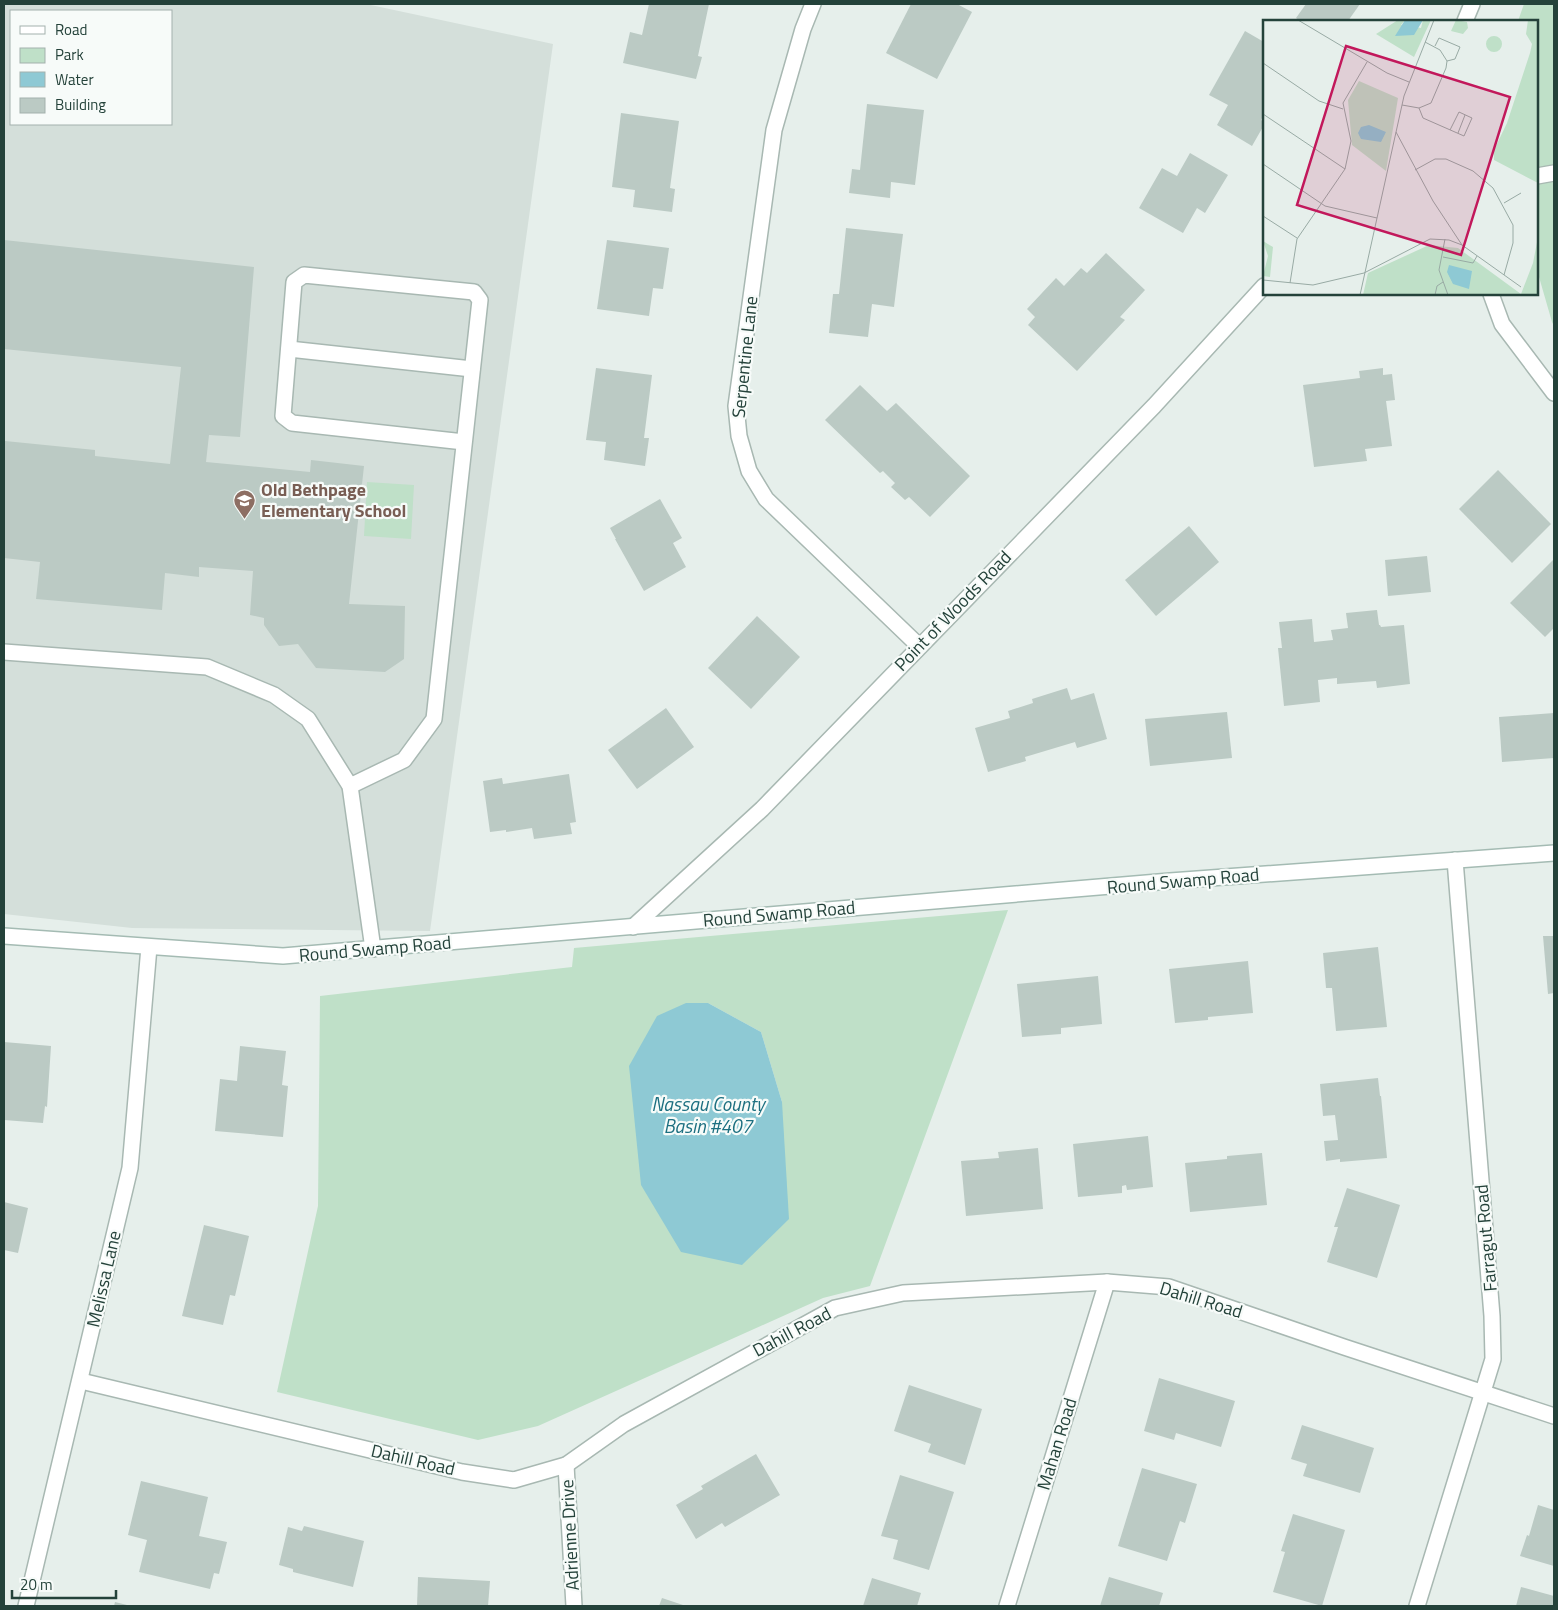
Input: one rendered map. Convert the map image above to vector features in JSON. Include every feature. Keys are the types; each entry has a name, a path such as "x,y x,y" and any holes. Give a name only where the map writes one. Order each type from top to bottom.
{"street":[{"name":"Serpentine Lane","path":"813,4 803,29 774,130 736,406 739,436 749,471 766,499 919,646"},
{"path":"1465,20 1472,4"},
{"path":"1538,176 1554,173"},
{"path":"350,786 404,760 434,719 480,300 474,292 304,275 294,282 283,416 292,424 464,442"},
{"name":"Point of Woods Road","path":"633,927 762,809 1154,406 1263,287"},
{"path":"1491,295 1502,324 1554,393"},
{"path":"289,349 472,369"},
{"path":"4,652 207,667 274,695 308,718 350,786 373,949"},
{"name":"Round Swamp Road","path":"4,936 283,956 1170,881 1554,853"},
{"name":"Farragut Road","path":"1417,1606 1493,1360 1492,1316 1455,860"},
{"name":"Melissa Lane","path":"26,1606 81,1381 130,1168 149,947"},
{"name":"Dahill Road","path":"81,1381 462,1472 514,1480 566,1465 624,1424 835,1308 903,1293 1106,1282 1169,1287 1554,1416"},
{"name":"Mahan Road","path":"1007,1606 1106,1282"},
{"name":"Adrienne Drive","path":"566,1465 574,1606"}],"shaded area":[{"name":"Old Bethpage Elementary School","path":"4,4 366,4 553,44 430,931 132,928 4,914"}],"green space":[{"path":"1524,4 1554,4 1554,326 1538,273 1538,20 1518,20"},
{"path":"367,482 414,485 411,539 364,536"},
{"path":"1008,910 870,1286 823,1298 538,1426 478,1440 277,1392 318,1206 320,996 572,967 574,948","holes":["708,1003 761,1032 782,1102"]}],"water":[{"name":"Nassau County Basin #407","path":"686,1003 708,1003 761,1032 782,1102 789,1219 742,1265 681,1252 641,1185 629,1066 657,1016"}],"building":[{"path":"649,4 709,4 698,56 702,57 696,79 623,63 630,32 642,35"},
{"path":"911,4 957,4 972,12 937,79 886,53"},
{"path":"1306,4 1360,4 1349,20 1299,20 1296,18"},
{"path":"1245,31 1263,41 1263,116 1261,120 1263,121 1263,127 1252,146 1217,125 1228,105 1209,95"},
{"path":"867,104 924,110 915,185 891,182 890,198 849,193 852,169 860,170"},
{"path":"621,113 679,121 670,188 675,189 672,212 633,207 635,190 612,187"},
{"path":"1190,153 1228,175 1205,213 1197,208 1183,233 1139,208 1162,168 1177,176"},
{"path":"846,228 903,234 894,307 872,304 868,337 829,333 833,294 839,294"},
{"path":"4,240 254,267 240,437 209,435 206,462 310,472 311,460 364,466 349,604 405,606 404,659 385,672 316,668 298,644 279,646 264,625 264,618 250,615 253,571 199,567 199,577 165,573 162,610 36,599 40,562 4,558 5,441 95,450 95,456 170,464 181,367 4,349"},
{"path":"607,240 669,248 663,289 653,288 649,316 597,309"},
{"path":"1106,253 1145,290 1120,317 1125,320 1077,371 1028,325 1035,317 1027,309 1056,278 1064,286 1081,268 1087,273"},
{"path":"596,368 652,375 644,438 649,438 645,466 604,460 606,442 586,440"},
{"path":"1383,368 1383,375 1392,374 1395,400 1386,401 1392,446 1365,449 1367,461 1314,467 1303,385 1360,378 1359,371"},
{"path":"860,385 887,411 896,403 970,476 930,517 909,497 905,500 891,487 895,483 883,471 880,473 825,420"},
{"path":"1498,470 1551,524 1512,563 1459,509"},
{"path":"660,499 682,538 673,543 686,567 644,591 610,528"},
{"path":"1189,526 1219,562 1156,616 1125,580"},
{"path":"1427,556 1431,592 1388,596 1385,560"},
{"path":"1554,559 1554,628 1545,637 1510,603"},
{"path":"1377,610 1381,627 1404,625 1410,684 1377,688 1376,681 1337,684 1337,678 1318,680 1320,702 1284,706 1278,648 1282,648 1279,622 1312,619 1314,642 1333,640 1331,630 1348,628 1346,613"},
{"path":"757,616 800,657 751,709 708,668"},
{"path":"1067,688 1071,700 1094,693 1107,739 1077,748 1075,742 1025,757 1026,761 988,772 975,728 1010,718 1008,711 1033,703 1032,699"},
{"path":"666,708 694,747 637,789 608,750"},
{"path":"1227,712 1232,758 1150,766 1145,719"},
{"path":"1554,713 1554,758 1502,762 1499,717"},
{"path":"569,774 576,822 570,823 572,834 534,839 532,828 506,832 506,830 490,832 483,781 502,778 503,784"},
{"path":"1543,936 1554,936 1554,993 1548,994"},
{"path":"1378,947 1387,1027 1336,1031 1332,988 1326,988 1323,953"},
{"path":"1248,961 1253,1013 1208,1017 1208,1020 1175,1023 1169,969"},
{"path":"1098,976 1102,1024 1061,1028 1061,1034 1022,1037 1017,984"},
{"path":"4,1042 51,1046 47,1107 45,1106 43,1123 4,1120"},
{"path":"240,1046 286,1051 282,1085 288,1086 283,1137 215,1131 220,1079 237,1081"},
{"path":"1378,1078 1387,1158 1340,1162 1340,1159 1326,1161 1324,1141 1338,1140 1335,1115 1323,1116 1320,1084"},
{"path":"1148,1136 1153,1187 1127,1190 1126,1185 1122,1186 1122,1193 1078,1197 1073,1144"},
{"path":"1038,1148 1043,1209 966,1216 961,1161 999,1158 998,1152"},
{"path":"1262,1153 1267,1205 1190,1212 1185,1163 1227,1159 1227,1156"},
{"path":"1347,1188 1400,1205 1377,1278 1327,1262 1338,1227 1334,1227"},
{"path":"4,1202 28,1208 18,1253 4,1250"},
{"path":"204,1225 249,1236 235,1296 230,1295 223,1325 182,1316"},
{"path":"1159,1378 1235,1401 1221,1447 1176,1433 1174,1440 1144,1431"},
{"path":"909,1385 982,1409 965,1465 928,1452 931,1444 894,1431"},
{"path":"1302,1425 1374,1448 1360,1493 1303,1476 1307,1464 1291,1459"},
{"path":"756,1454 780,1495 725,1527 722,1523 696,1539 676,1505 703,1489 701,1486"},
{"path":"1142,1468 1197,1484 1185,1523 1180,1521 1167,1561 1118,1546"},
{"path":"900,1475 954,1492 929,1570 893,1559 898,1540 881,1536"},
{"path":"141,1481 208,1497 199,1536 227,1542 219,1574 214,1573 210,1589 139,1572 147,1540 128,1535"},
{"path":"1538,1505 1554,1510 1554,1566 1520,1556 1527,1535 1529,1536"},
{"path":"1293,1514 1345,1530 1322,1606 1273,1592 1285,1552 1281,1551"},
{"path":"304,1526 364,1541 353,1587 293,1572 293,1569 279,1565 288,1527 302,1531"},
{"path":"418,1577 490,1581 488,1606 417,1606"},
{"path":"1109,1577 1163,1593 1159,1606 1100,1606"},
{"path":"872,1578 921,1593 917,1606 863,1606"},
{"path":"1521,1587 1554,1596 1554,1606 1516,1606"},
{"path":"662,1598 686,1606 659,1606"},
{"path":"115,1602 131,1606 114,1606"}],"place":[{"name":"Old Bethpage Elementary School","path":"245,519"}]}
